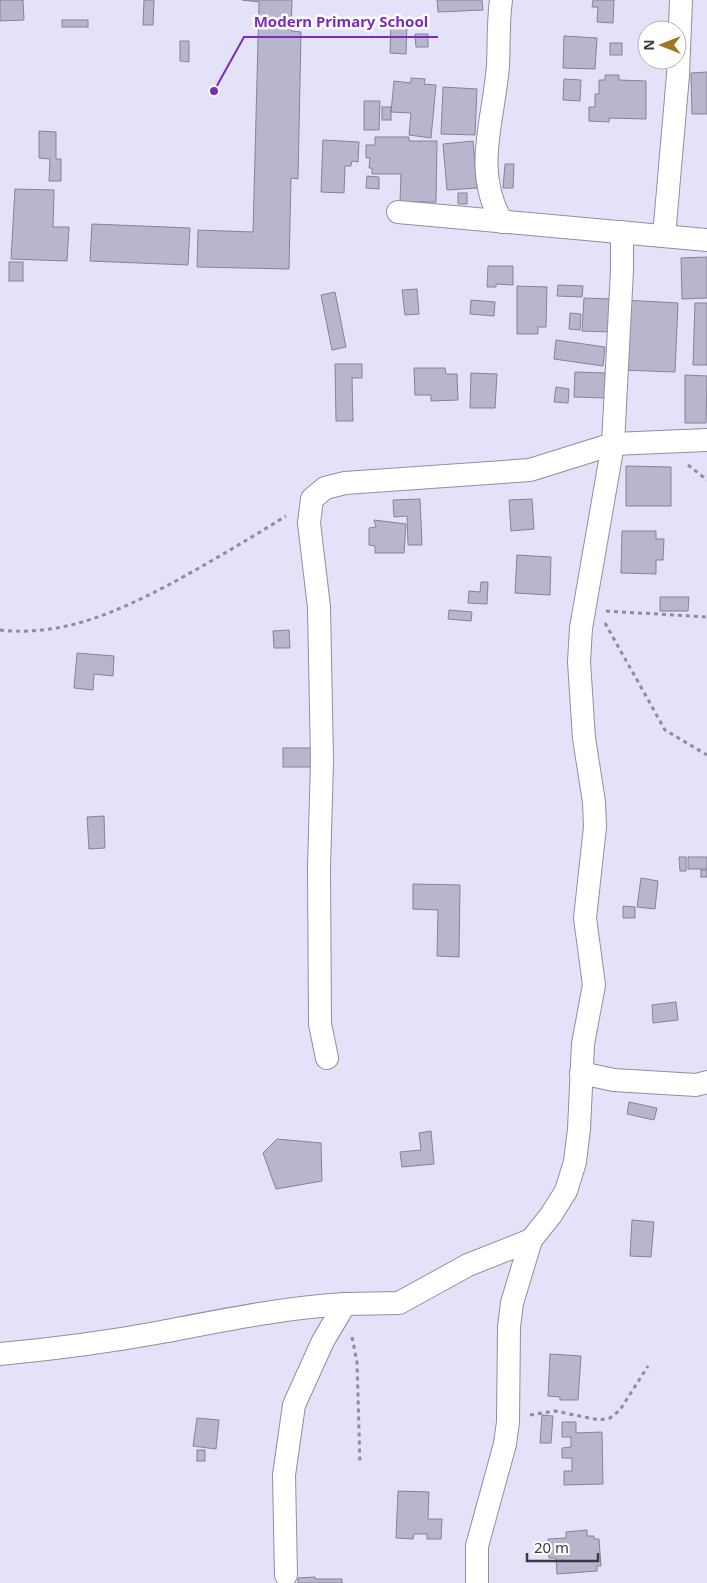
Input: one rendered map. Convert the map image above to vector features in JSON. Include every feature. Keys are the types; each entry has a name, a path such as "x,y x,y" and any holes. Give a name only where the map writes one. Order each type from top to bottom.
{"street":[{"path":"501,0 498,65 485,158 486,182 492,204 502,222"},
{"path":"664,236 678,75 681,0"},
{"path":"398,212 707,240"},
{"path":"477,1583 477,1546 505,1444 508,1422 509,1327 512,1303 531,1240 560,1202 575,1162 579,1129 583,1044 594,985 585,918 595,827 594,802 584,738 579,662 591,609 612,444 622,270 622,232"},
{"path":"326,1058 320,1024 319,868 322,761 319,607 309,523 312,499 325,488 346,483 530,470 612,444 707,440"},
{"path":"581,1073 614,1080 696,1085 707,1082"},
{"path":"0,1354 78,1346 239,1316 302,1307 346,1304 399,1304 468,1265 531,1240"},
{"path":"286,1575 284,1475 294,1405 323,1341 346,1304"}],"path":[{"path":"0,630 24,633 51,630 128,607 218,559 312,499"},
{"path":"591,609 707,617"},
{"path":"591,609 665,730 707,755"},
{"path":"346,1304 357,1362 360,1464"},
{"path":"508,1422 555,1411 600,1420 610,1418 624,1404 648,1366"}],"building":[{"path":"0,0 23,0 24,20 0,21"},
{"path":"144,0 154,0 153,25 143,25"},
{"path":"242,0 292,0 291,31 301,32 298,179 291,178 289,269 197,267 198,230 253,232 259,2"},
{"path":"437,0 482,0 483,10 438,12"},
{"path":"593,0 614,0 613,23 597,22 598,7 592,7"},
{"path":"62,20 88,20 88,27 62,27"},
{"path":"391,22 407,22 406,54 390,53"},
{"path":"415,34 428,34 428,47 416,47"},
{"path":"564,36 597,38 595,69 563,68"},
{"path":"180,41 189,41 189,62 180,61"},
{"path":"610,43 622,43 622,55 610,55"},
{"path":"707,72 707,114 692,114 691,73"},
{"path":"605,75 619,75 619,80 646,81 646,119 609,118 609,122 589,121 589,107 595,107 595,94 599,94 599,80 605,80"},
{"path":"411,78 425,79 424,84 436,85 431,138 409,135 411,113 391,112 394,81 411,83"},
{"path":"564,79 581,80 580,101 563,100"},
{"path":"443,87 477,89 475,135 441,134"},
{"path":"364,101 380,101 379,130 364,130"},
{"path":"382,107 391,107 391,120 382,120"},
{"path":"39,131 56,132 56,159 61,159 61,181 49,181 50,159 39,158"},
{"path":"375,137 409,137 409,141 437,141 436,202 400,202 401,174 372,174 372,168 369,168 370,158 366,158 366,145 375,145"},
{"path":"323,140 359,142 358,162 352,161 351,166 345,166 344,193 321,192"},
{"path":"473,141 477,188 447,190 443,144"},
{"path":"505,164 514,164 513,188 503,188"},
{"path":"367,176 379,177 379,189 366,188"},
{"path":"15,189 54,190 53,227 69,227 67,261 11,259"},
{"path":"458,193 467,193 467,204 458,204"},
{"path":"92,224 190,228 188,265 90,261"},
{"path":"707,257 707,298 682,299 681,258"},
{"path":"9,262 23,262 23,281 9,281"},
{"path":"488,266 513,266 513,285 496,284 496,287 487,287"},
{"path":"558,285 583,286 582,297 557,296"},
{"path":"517,286 547,287 546,327 538,327 538,334 517,334"},
{"path":"417,289 419,314 405,315 402,290"},
{"path":"335,292 346,347 332,350 321,295"},
{"path":"584,298 611,299 609,332 582,331"},
{"path":"471,300 495,302 494,316 470,314"},
{"path":"624,300 678,303 675,372 620,370"},
{"path":"695,303 707,303 707,365 693,365"},
{"path":"570,313 581,314 580,330 569,329"},
{"path":"556,340 605,347 603,366 554,359"},
{"path":"335,364 362,364 362,378 352,378 353,421 336,421"},
{"path":"414,368 445,368 446,374 457,374 458,400 431,401 431,395 415,395"},
{"path":"575,372 606,373 605,398 574,397"},
{"path":"471,373 497,374 495,408 470,408"},
{"path":"685,375 707,376 706,423 685,423"},
{"path":"556,387 569,389 568,403 554,402"},
{"path":"626,466 671,467 671,506 626,506"},
{"path":"420,499 422,545 408,545 407,516 394,517 393,500"},
{"path":"532,499 534,529 511,531 509,500"},
{"path":"374,520 406,524 404,553 375,553 375,546 369,545 369,528 376,527"},
{"path":"622,531 656,531 656,539 664,539 663,560 656,560 656,574 621,573"},
{"path":"517,555 551,557 550,595 515,593"},
{"path":"481,582 488,582 487,604 468,603 469,591 480,592"},
{"path":"660,597 689,597 688,611 660,611"},
{"path":"449,610 472,612 471,621 448,619"},
{"path":"289,630 290,648 274,648 273,631"},
{"path":"77,653 114,656 113,676 94,674 93,690 74,688"},
{"path":"283,748 315,748 315,767 283,767"},
{"path":"104,816 105,848 89,849 87,817"},
{"path":"679,857 686,857 686,871 680,871"},
{"path":"688,857 707,857 707,869 688,869"},
{"path":"701,870 707,870 707,877 701,877"},
{"path":"641,878 658,881 655,909 637,907"},
{"path":"413,884 460,885 459,957 437,956 438,910 413,909"},
{"path":"623,906 635,907 635,918 623,918"},
{"path":"676,1002 678,1020 653,1023 652,1005"},
{"path":"629,1102 657,1108 654,1120 627,1114"},
{"path":"431,1131 434,1164 402,1167 400,1152 421,1150 419,1133"},
{"path":"277,1139 321,1143 322,1181 276,1189 263,1153"},
{"path":"632,1220 654,1222 651,1257 630,1256"},
{"path":"550,1354 581,1356 578,1400 560,1400 560,1397 548,1396"},
{"path":"542,1415 553,1416 551,1443 540,1443"},
{"path":"197,1418 219,1420 216,1449 193,1446"},
{"path":"562,1422 576,1422 576,1433 602,1432 603,1484 564,1485 564,1471 572,1471 572,1458 562,1458 562,1448 571,1447 571,1437 562,1437"},
{"path":"197,1450 205,1450 205,1461 197,1461"},
{"path":"398,1491 429,1492 428,1519 442,1519 441,1539 427,1539 427,1534 414,1534 413,1539 396,1538"},
{"path":"587,1530 587,1536 594,1536 594,1539 599,1539 601,1566 597,1566 597,1571 557,1574 556,1558 549,1558 548,1539 566,1538 566,1532"},
{"path":"315,1577 315,1579 342,1579 342,1583 298,1583 298,1578"}],"place":[{"name":"Modern Primary School","path":"214,91"}]}
